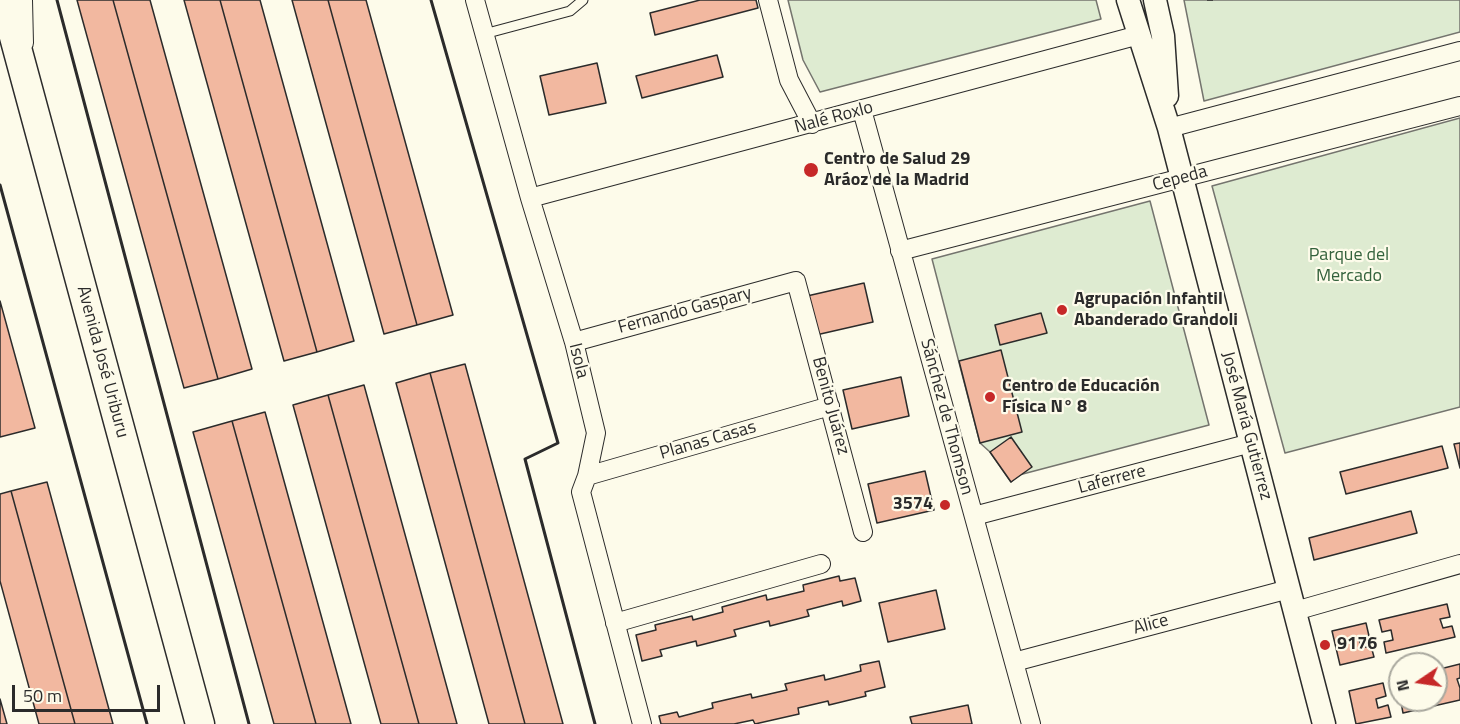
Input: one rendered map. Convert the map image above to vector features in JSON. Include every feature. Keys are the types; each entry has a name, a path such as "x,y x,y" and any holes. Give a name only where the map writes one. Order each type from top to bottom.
{"main road":[{"name":"Avenida José Uriburu","path":"4,0 200,724"}],"street":[{"path":"23,0 25,75"},
{"name":"Isola","path":"475,0 530,198 574,342 596,433 587,476 581,492 642,724"},
{"path":"768,0 789,80 812,124"},
{"name":"José María Gutierrez","path":"1128,0 1169,128 1324,724"},
{"name":"José María Gutierrez","path":"1155,0 1163,36 1169,128"},
{"name":"Nalé Roxlo","path":"530,198 1138,35"},
{"path":"0,42 25,75"},
{"path":"1169,128 1460,51"},
{"name":"Cepeda","path":"900,250 1460,106"},
{"name":"Sánchez de Thomson","path":"862,110 1031,724"},
{"name":"Fernando Gaspary","path":"574,342 796,280"},
{"name":"Benito Juárez","path":"796,280 863,532"},
{"name":"Planas Casas","path":"587,476 830,406"},
{"name":"Laferrere","path":"974,516 1251,443"},
{"path":"615,622 821,564"},
{"path":"1295,611 1460,564"},
{"name":"Alice","path":"1014,662 1289,589"}],"lane":[{"path":"484,34 570,11 583,0"}],"green space":[{"path":"788,0 1096,0 1101,19 820,92 803,60"},
{"path":"1184,0 1460,0 1460,32 1204,101"},
{"name":"Parque del Mercado","path":"1460,118 1460,407 1285,453 1212,186"},
{"name":"Agrupación Infantil Abanderado Grandoli","path":"1150,201 1209,425 1019,475 1011,482 990,452 980,443 932,259"}],"building":[{"path":"77,0 113,0 218,379 184,388"},
{"path":"113,0 150,0 252,369 218,379"},
{"path":"184,0 220,0 317,352 284,361"},
{"path":"220,0 260,0 354,341 317,352"},
{"path":"292,0 328,0 417,325 384,334"},
{"path":"328,0 366,0 453,315 417,325"},
{"path":"700,0 756,0 758,8 655,35 650,13"},
{"path":"717,55 723,77 642,98 636,76"},
{"path":"597,63 606,103 549,115 540,76"},
{"path":"864,283 873,322 816,335 807,296"},
{"path":"0,301 35,428 0,437"},
{"path":"1041,313 1047,333 1000,345 995,325"},
{"path":"1001,350 1022,432 980,443 959,361"},
{"path":"465,364 563,724 525,724 430,373"},
{"path":"430,373 525,724 489,724 396,383"},
{"path":"901,377 909,416 852,429 843,390"},
{"path":"364,385 457,724 419,724 328,395"},
{"path":"328,395 419,724 381,724 293,405"},
{"path":"265,412 351,724 316,724 232,421"},
{"path":"232,421 316,724 274,724 193,432"},
{"path":"1011,437 1032,467 1011,482 990,452"},
{"path":"1460,443 1460,468 1454,444"},
{"path":"1442,446 1448,468 1346,494 1340,472"},
{"path":"925,471 934,510 877,523 868,484"},
{"path":"47,482 113,724 75,724 11,491"},
{"path":"11,491 75,724 39,724 0,581 0,494"},
{"path":"1411,511 1417,533 1314,560 1309,538"},
{"path":"839,576 840,581 855,578 861,601 843,606 842,601 807,610 809,616 770,626 769,621 734,630 736,636 697,646 696,641 660,650 662,656 642,661 636,635 656,630 655,625 692,616 693,620 723,612 722,607 766,595 767,600 804,591 803,585"},
{"path":"936,590 945,629 888,642 879,603"},
{"path":"1447,604 1450,617 1440,619 1443,628 1452,626 1455,637 1386,653 1384,642 1393,640 1391,630 1382,632 1379,620"},
{"path":"1366,623 1369,636 1359,639 1361,648 1371,646 1374,657 1340,665 1332,631"},
{"path":"879,661 885,687 865,692 866,696 829,705 828,701 798,708 799,714 755,724 753,720 734,724 661,724 659,716 677,712 679,717 713,708 712,703 751,694 752,698 787,690 785,684 824,675 825,680 861,671 860,665"},
{"path":"1460,664 1460,678 1457,679 1460,700 1448,703 1448,667"},
{"path":"1383,683 1386,696 1376,699 1378,708 1388,705 1391,717 1356,724 1349,691"},
{"path":"0,699 7,724 0,724"},
{"path":"968,705 972,724 912,724 910,717"}],"fence":[{"path":"1207,0 1213,0"}],"wall":[{"path":"57,0 249,724"},
{"path":"431,0 558,443 525,459 595,724"},
{"path":"0,185 147,724"}],"place":[{"name":"Centro de Salud 29 Aráoz de la Madrid","path":"811,170"},
{"name":"Agrupación Infantil Abanderado Grandoli","path":"1062,310"},
{"name":"Centro de Educación Física N° 8","path":"990,397"},
{"name":"3574","path":"945,505"},
{"name":"9176","path":"1325,645"}]}
